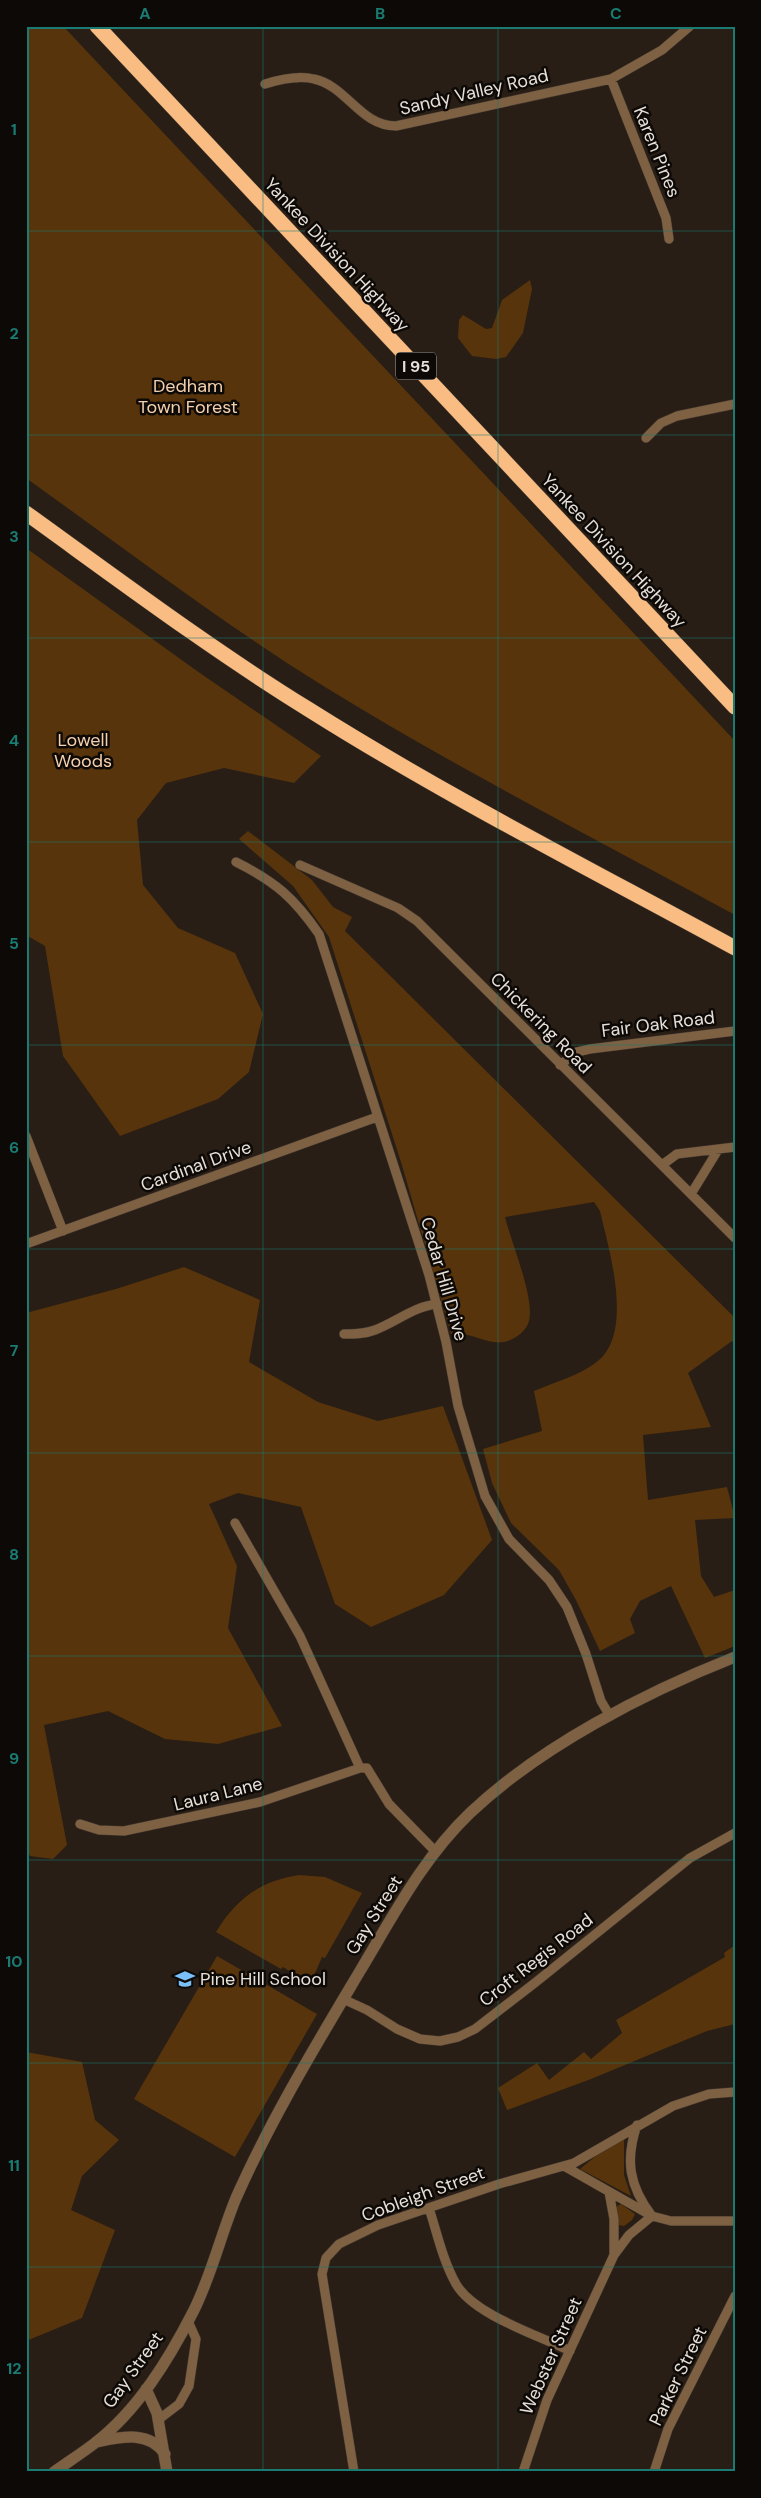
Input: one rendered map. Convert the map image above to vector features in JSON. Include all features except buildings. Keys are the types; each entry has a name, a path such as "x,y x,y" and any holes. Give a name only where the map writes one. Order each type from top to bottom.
{"highway":[{"name":"Yankee Division Highway","path":"97,26 735,706"},
{"path":"26,513 212,646 308,710 440,787 735,948"}],"street":[{"name":"Sandy Valley Road","path":"265,84 292,78 316,79 334,89 375,123 396,126 611,79 662,50 686,27"},
{"name":"Karen Pines","path":"611,79 666,218 669,239"},
{"path":"646,438 661,423 678,416 735,404"},
{"name":"Cedar Hill Drive","path":"236,862 266,877 284,891 304,913 319,934 437,1304 458,1406 486,1496 509,1539 549,1580 567,1607 586,1654 595,1687 610,1716"},
{"name":"Chickering Road","path":"300,865 398,908 417,922 735,1238"},
{"name":"Fair Oak Road","path":"560,1065 577,1052 590,1049 735,1031"},
{"name":"Cardinal Drive","path":"26,1244 377,1117"},
{"path":"27,1138 63,1231"},
{"path":"662,1164 678,1154 735,1147"},
{"path":"691,1194 718,1150"},
{"path":"344,1334 360,1334 376,1330 420,1308 437,1304"},
{"path":"235,1523 300,1636 360,1768 367,1768 389,1804 436,1851"},
{"name":"Gay Street","path":"54,2472 96,2442 134,2405 188,2321 194,2310 236,2198 261,2146 343,2000 404,1897 436,1851 468,1815 499,1787 545,1754 610,1716 675,1683 735,1657"},
{"name":"Laura Lane","path":"80,1824 99,1830 124,1832 260,1802 360,1768"},
{"name":"Croft Regis Road","path":"343,2000 367,2010 397,2029 420,2039 440,2041 458,2037 475,2029 536,1982 690,1858 735,1833"},
{"name":"Cobleigh Street","path":"354,2472 322,2274 326,2258 339,2244 378,2225 499,2184 564,2166 591,2154 637,2125 684,2100 709,2094 735,2092"},
{"path":"637,2125 630,2154 630,2174 638,2195 652,2216"},
{"path":"564,2166 652,2216 671,2221 735,2221"},
{"name":"Webster Street","path":"609,2192 614,2219 614,2255"},
{"path":"429,2208 447,2265 457,2286 475,2303 508,2324 540,2336 570,2351"},
{"name":"Webster Street","path":"523,2472 547,2400 614,2255 629,2235 652,2216"},
{"name":"Parker Street","path":"654,2472 668,2429 735,2296"},
{"name":"Gay Street","path":"158,2420 179,2404 190,2386 196,2339 188,2321"},
{"path":"146,2389 158,2420 166,2456 167,2472"},
{"path":"96,2442 143,2437 153,2441 166,2456"}],"green space":[{"name":"Dedham Town Forest","path":"26,26 63,26 735,741 735,915 426,747 325,687 211,611 26,478"},
{"path":"530,280 532,289 523,333 506,357 496,359 472,356 458,338 459,320 463,315 486,329 492,328 502,300"},
{"name":"Lowell Woods","path":"26,548 197,671 321,756 294,783 224,768 166,783 137,820 143,885 178,928 235,953 263,1014 249,1072 218,1099 120,1136 63,1056 45,946 26,935"},
{"path":"248,831 312,880 333,907 352,917 345,931 735,1318 735,1345 732,1341 688,1373 711,1427 643,1435 648,1500 727,1487 735,1518 695,1520 701,1576 714,1597 735,1590 735,1646 705,1658 671,1586 640,1601 630,1619 635,1633 600,1651 576,1600 559,1570 511,1523 492,1483 483,1449 542,1431 534,1391 573,1376 594,1364 607,1351 614,1334 617,1314 616,1292 609,1248 600,1211 594,1202 505,1217 526,1285 530,1311 529,1321 519,1335 504,1342 491,1342 465,1334 451,1334 401,1162 329,937 293,886 239,839"},
{"path":"184,1267 260,1300 249,1362 318,1402 378,1421 443,1406 492,1540 444,1595 371,1627 335,1604 301,1507 238,1493 209,1504 237,1566 228,1628 282,1726 218,1744 165,1739 108,1711 44,1725 67,1845 53,1859 30,1856 26,1849 26,1313 116,1289"},
{"path":"299,1875 325,1877 362,1893 325,1958 322,1957 313,1978 302,1982 283,1967 281,1969 216,1932 232,1910 250,1893 272,1882"},
{"path":"735,1945 735,2024 707,2031 591,2079 507,2110 498,2088 537,2063 549,2080 584,2052 591,2059 622,2033 616,2020 725,1957 724,1953"},
{"path":"217,1956 317,2014 235,2157 134,2099"},
{"path":"26,2052 82,2062 95,2120 119,2140 82,2176 71,2210 115,2230 82,2318 26,2341"},
{"path":"624,2139 624,2175 631,2196 580,2169 603,2150"},
{"path":"621,2204 635,2214 632,2220 624,2226 619,2225 616,2207"}],"place":[{"name":"Pine Hill School","path":"185,1979"}]}
